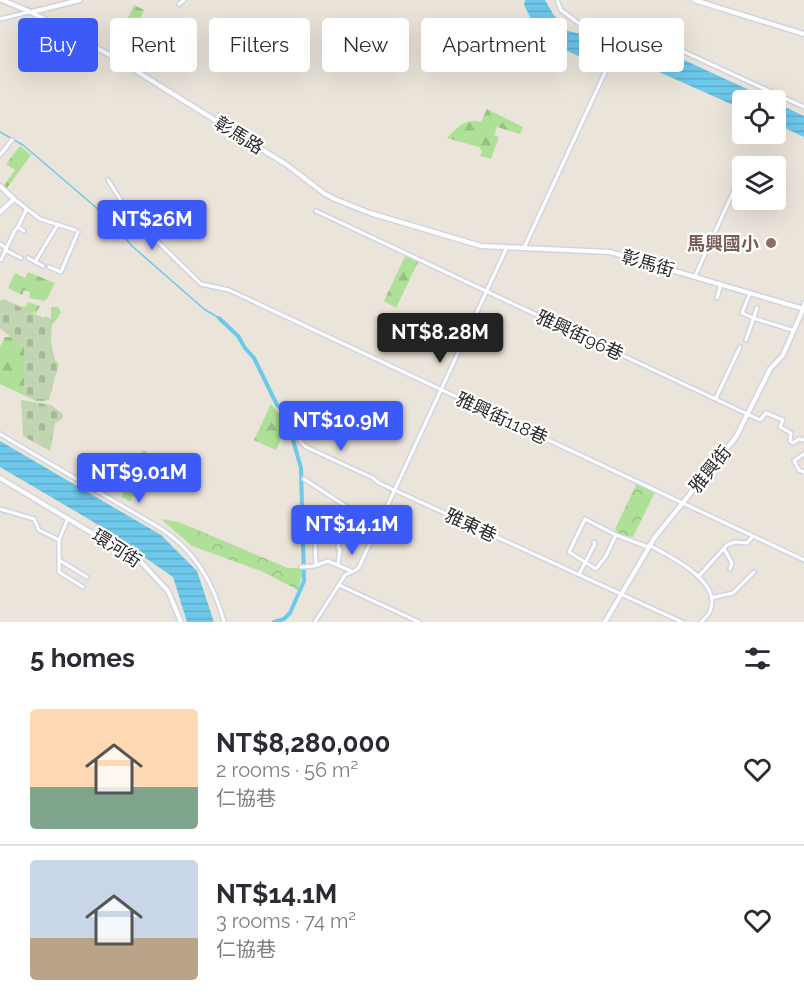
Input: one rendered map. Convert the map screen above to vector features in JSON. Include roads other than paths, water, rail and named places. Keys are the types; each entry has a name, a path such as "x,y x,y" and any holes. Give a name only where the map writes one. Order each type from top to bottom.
{"street":[{"name":"彰馬路","path":"2,0 31,12 117,59 287,165 337,200 370,213 486,247"},
{"path":"0,19 80,0"},
{"path":"179,4 184,0"},
{"path":"557,0 561,10 580,25 596,31 652,37 804,106"},
{"path":"694,0 804,34"},
{"path":"524,248 605,72"},
{"path":"0,155 12,140"},
{"name":"雅興街118巷","path":"108,180 142,234 157,241 201,284 229,290 804,560"},
{"path":"0,186 40,219 77,231 61,272 49,267"},
{"path":"695,276 732,195"},
{"path":"0,212 14,199"},
{"path":"1,260 27,209"},
{"name":"雅興街96巷","path":"316,211 747,413"},
{"path":"35,262 58,224"},
{"path":"18,227 24,231"},
{"path":"0,244 21,258"},
{"name":"彰馬街","path":"486,247 610,252 803,309"},
{"path":"315,622 345,576 358,567 507,248"},
{"path":"27,258 43,266"},
{"path":"717,298 721,284"},
{"path":"750,293 742,313 792,330"},
{"path":"803,309 804,303"},
{"path":"746,340 757,308"},
{"name":"雅興街","path":"605,622 649,546 736,437 770,369 783,355 803,309"},
{"path":"716,398 740,347"},
{"name":"雅東巷","path":"298,408 294,424 299,442 306,447 682,622"},
{"path":"747,413 762,420 766,413 783,420 780,427 791,433 790,441 804,440"},
{"path":"0,434 160,528 181,543 206,576 224,622"},
{"path":"804,454 794,461 799,470 804,472"},
{"name":"環河街","path":"0,478 142,563 168,591 181,622"},
{"path":"304,479 347,507 338,548 340,549 338,564"},
{"path":"0,509 34,519 39,530 59,540"},
{"path":"68,518 59,540 59,572 83,587"},
{"path":"616,535 606,556 596,569 571,555 569,550 584,520 616,535 649,546 686,565 698,577 711,598 710,612 701,622"},
{"path":"326,527 332,524 343,524 374,534"},
{"path":"316,565 315,542 318,536"},
{"path":"698,577 727,545 735,542 749,543 753,536"},
{"path":"579,574 594,542"},
{"path":"724,549 732,562 730,569"},
{"path":"58,560 87,577"},
{"path":"301,567 328,561 352,572"},
{"path":"711,598 733,593 754,573"},
{"path":"339,585 418,622"}],"water":[{"path":"525,0 545,0 557,18 530,18 524,5"},
{"path":"567,30 579,34 579,56 567,51"},
{"path":"684,60 749,90 732,90 732,105 659,72 684,72"},
{"path":"786,108 804,116 804,137 786,129"},
{"path":"0,441 161,535 197,571 214,622 187,622 173,577 92,521 0,467"}],"waterway":[{"path":"0,132 23,145 106,216 132,246 204,309 219,318"},
{"path":"219,318 238,336 254,358 277,405 285,412 301,468 304,581 290,613 284,619 274,622"}],"place":[{"name":"馬興國小","path":"771,243"}]}
